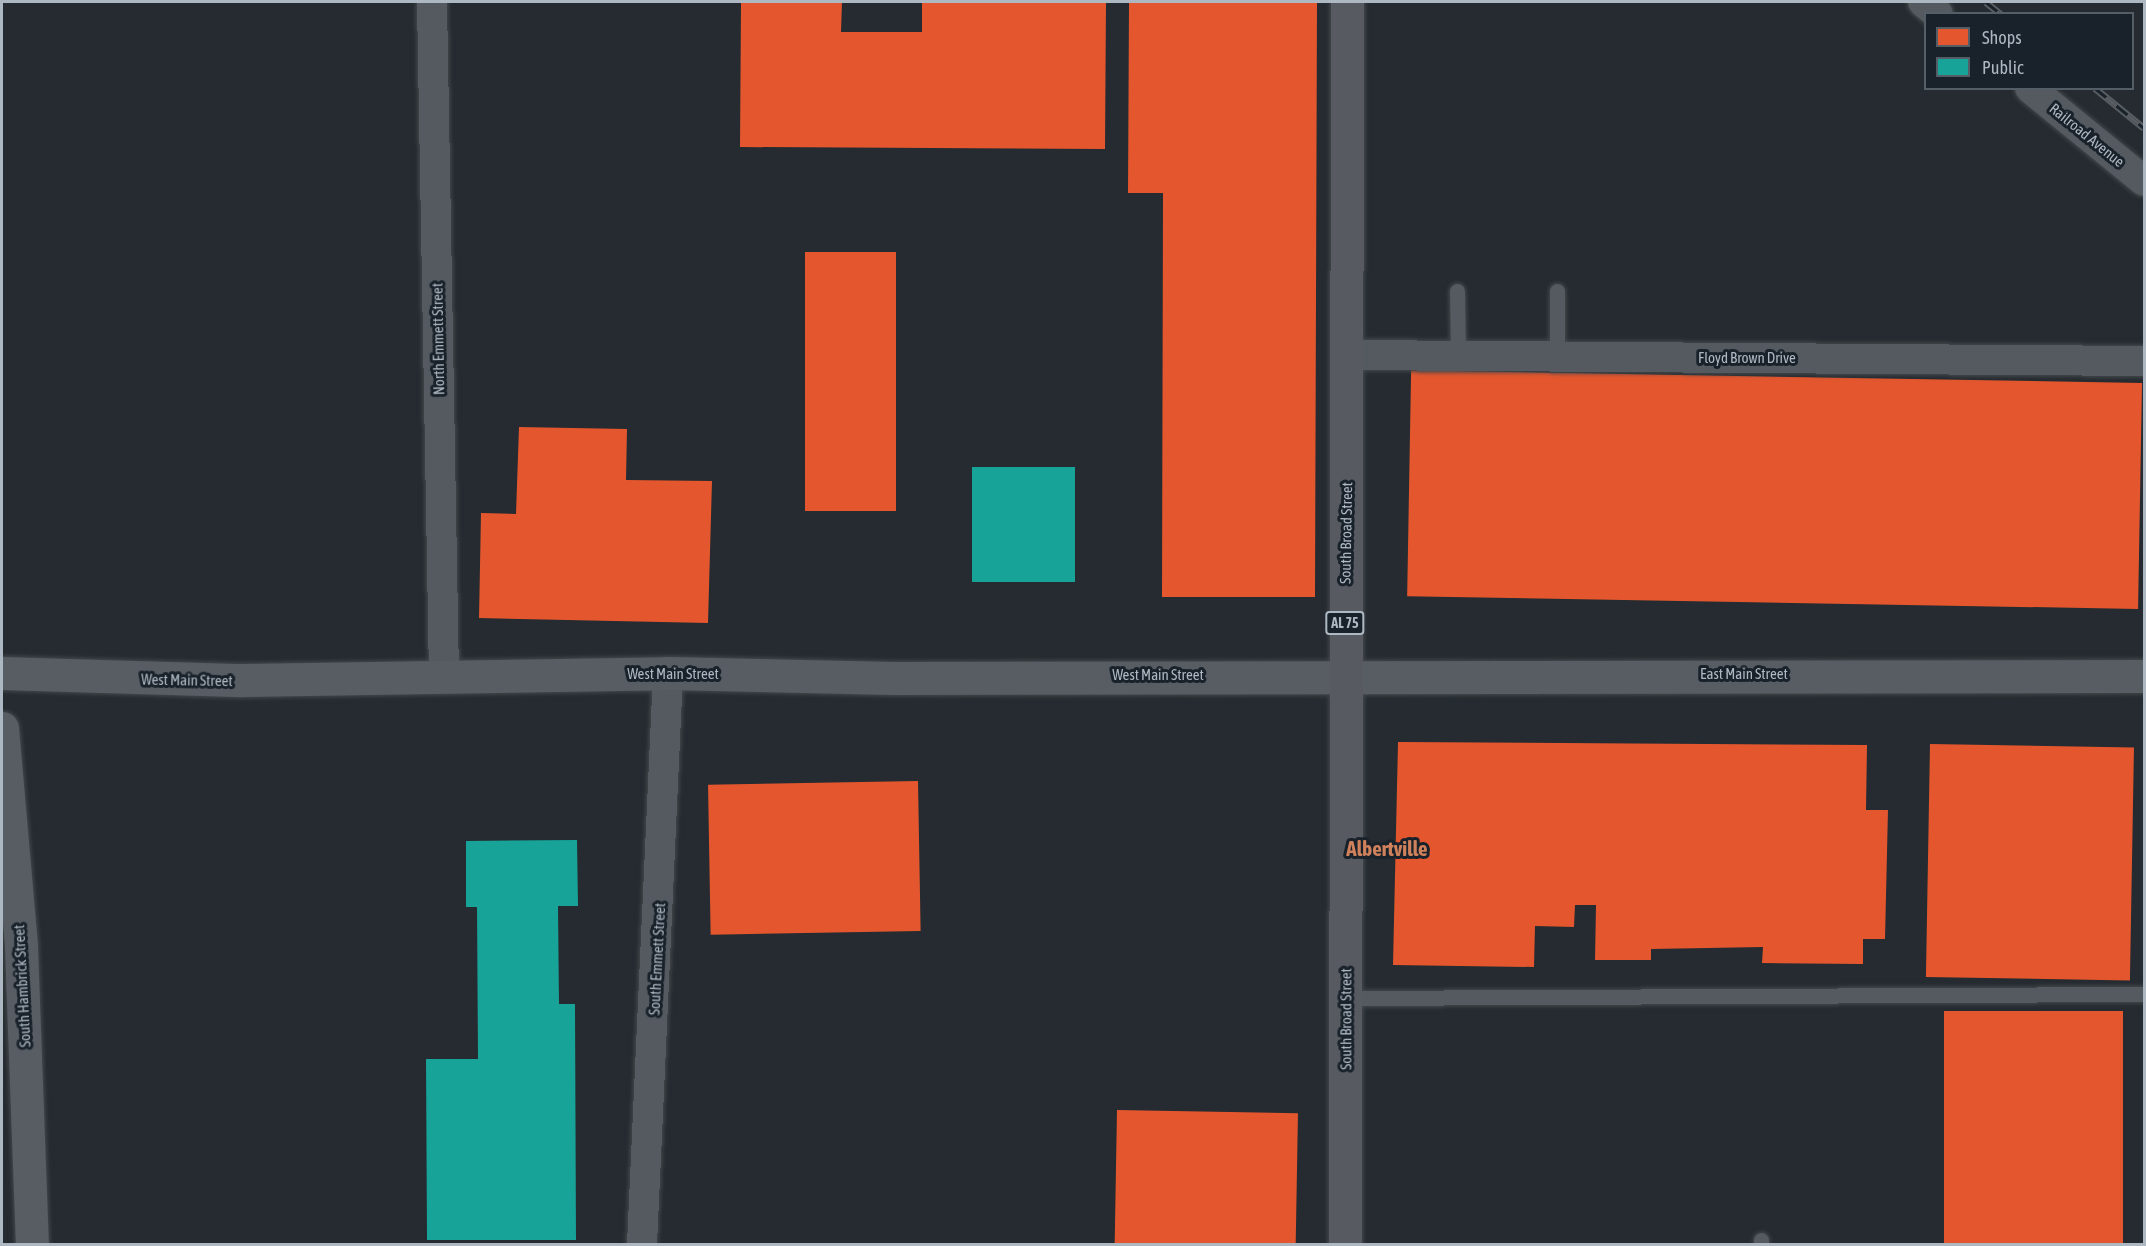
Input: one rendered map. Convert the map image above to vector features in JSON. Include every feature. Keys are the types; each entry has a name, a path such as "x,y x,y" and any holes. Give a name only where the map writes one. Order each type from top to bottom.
{"main road":[{"name":"South Broad Street","path":"1345,1245 1344,675 1349,355 1347,2"},
{"name":"West Main Street","path":"2,673 244,681 668,673 1344,675"},
{"name":"East Main Street","path":"1344,675 2145,676"},
{"name":"South Hambrick Street","path":"2,728 21,947 32,1245"}],"street":[{"name":"North Emmett Street","path":"432,2 444,676"},
{"path":"1923,2 1936,12"},
{"name":"Railroad Avenue","path":"2032,90 2145,181"},
{"name":"Floyd Brown Drive","path":"1349,355 2145,361"},
{"name":"South Emmett Street","path":"642,1245 668,673"}],"lane":[{"path":"1457,291 1458,356"},
{"path":"1557,291 1557,357"},
{"path":"1346,999 2145,994"}],"building: Shops":[{"path":"741,2 842,2 841,32 922,32 922,2 1106,2 1105,149 740,147"},
{"path":"1129,2 1317,2 1315,597 1162,597 1163,193 1128,193"},
{"path":"805,252 896,252 896,511 805,511"},
{"path":"1411,370 2142,383 2138,609 1407,596"},
{"path":"519,427 627,429 626,480 712,481 708,623 479,618 481,513 516,514"},
{"path":"1398,742 1867,745 1866,810 1888,810 1885,939 1863,939 1863,964 1762,963 1763,947 1651,949 1651,960 1595,960 1596,905 1575,905 1574,927 1535,926 1534,967 1393,965"},
{"path":"1930,744 2134,748 2130,981 1926,977"},
{"path":"918,781 921,931 711,935 708,785"},
{"path":"1944,1011 2123,1011 2123,1244 1944,1244"},
{"path":"1117,1110 1298,1113 1296,1244 1115,1244"}],"building: Public":[{"path":"972,467 1075,467 1075,582 972,582"},
{"path":"577,840 578,906 558,906 559,1004 575,1004 576,1240 427,1240 426,1059 478,1059 477,907 466,907 466,841"}],"railway":[{"path":"1986,2 1998,12"},
{"path":"2097,90 2144,128"}],"district":[{"name":"Albertville","path":"1387,848"}]}
